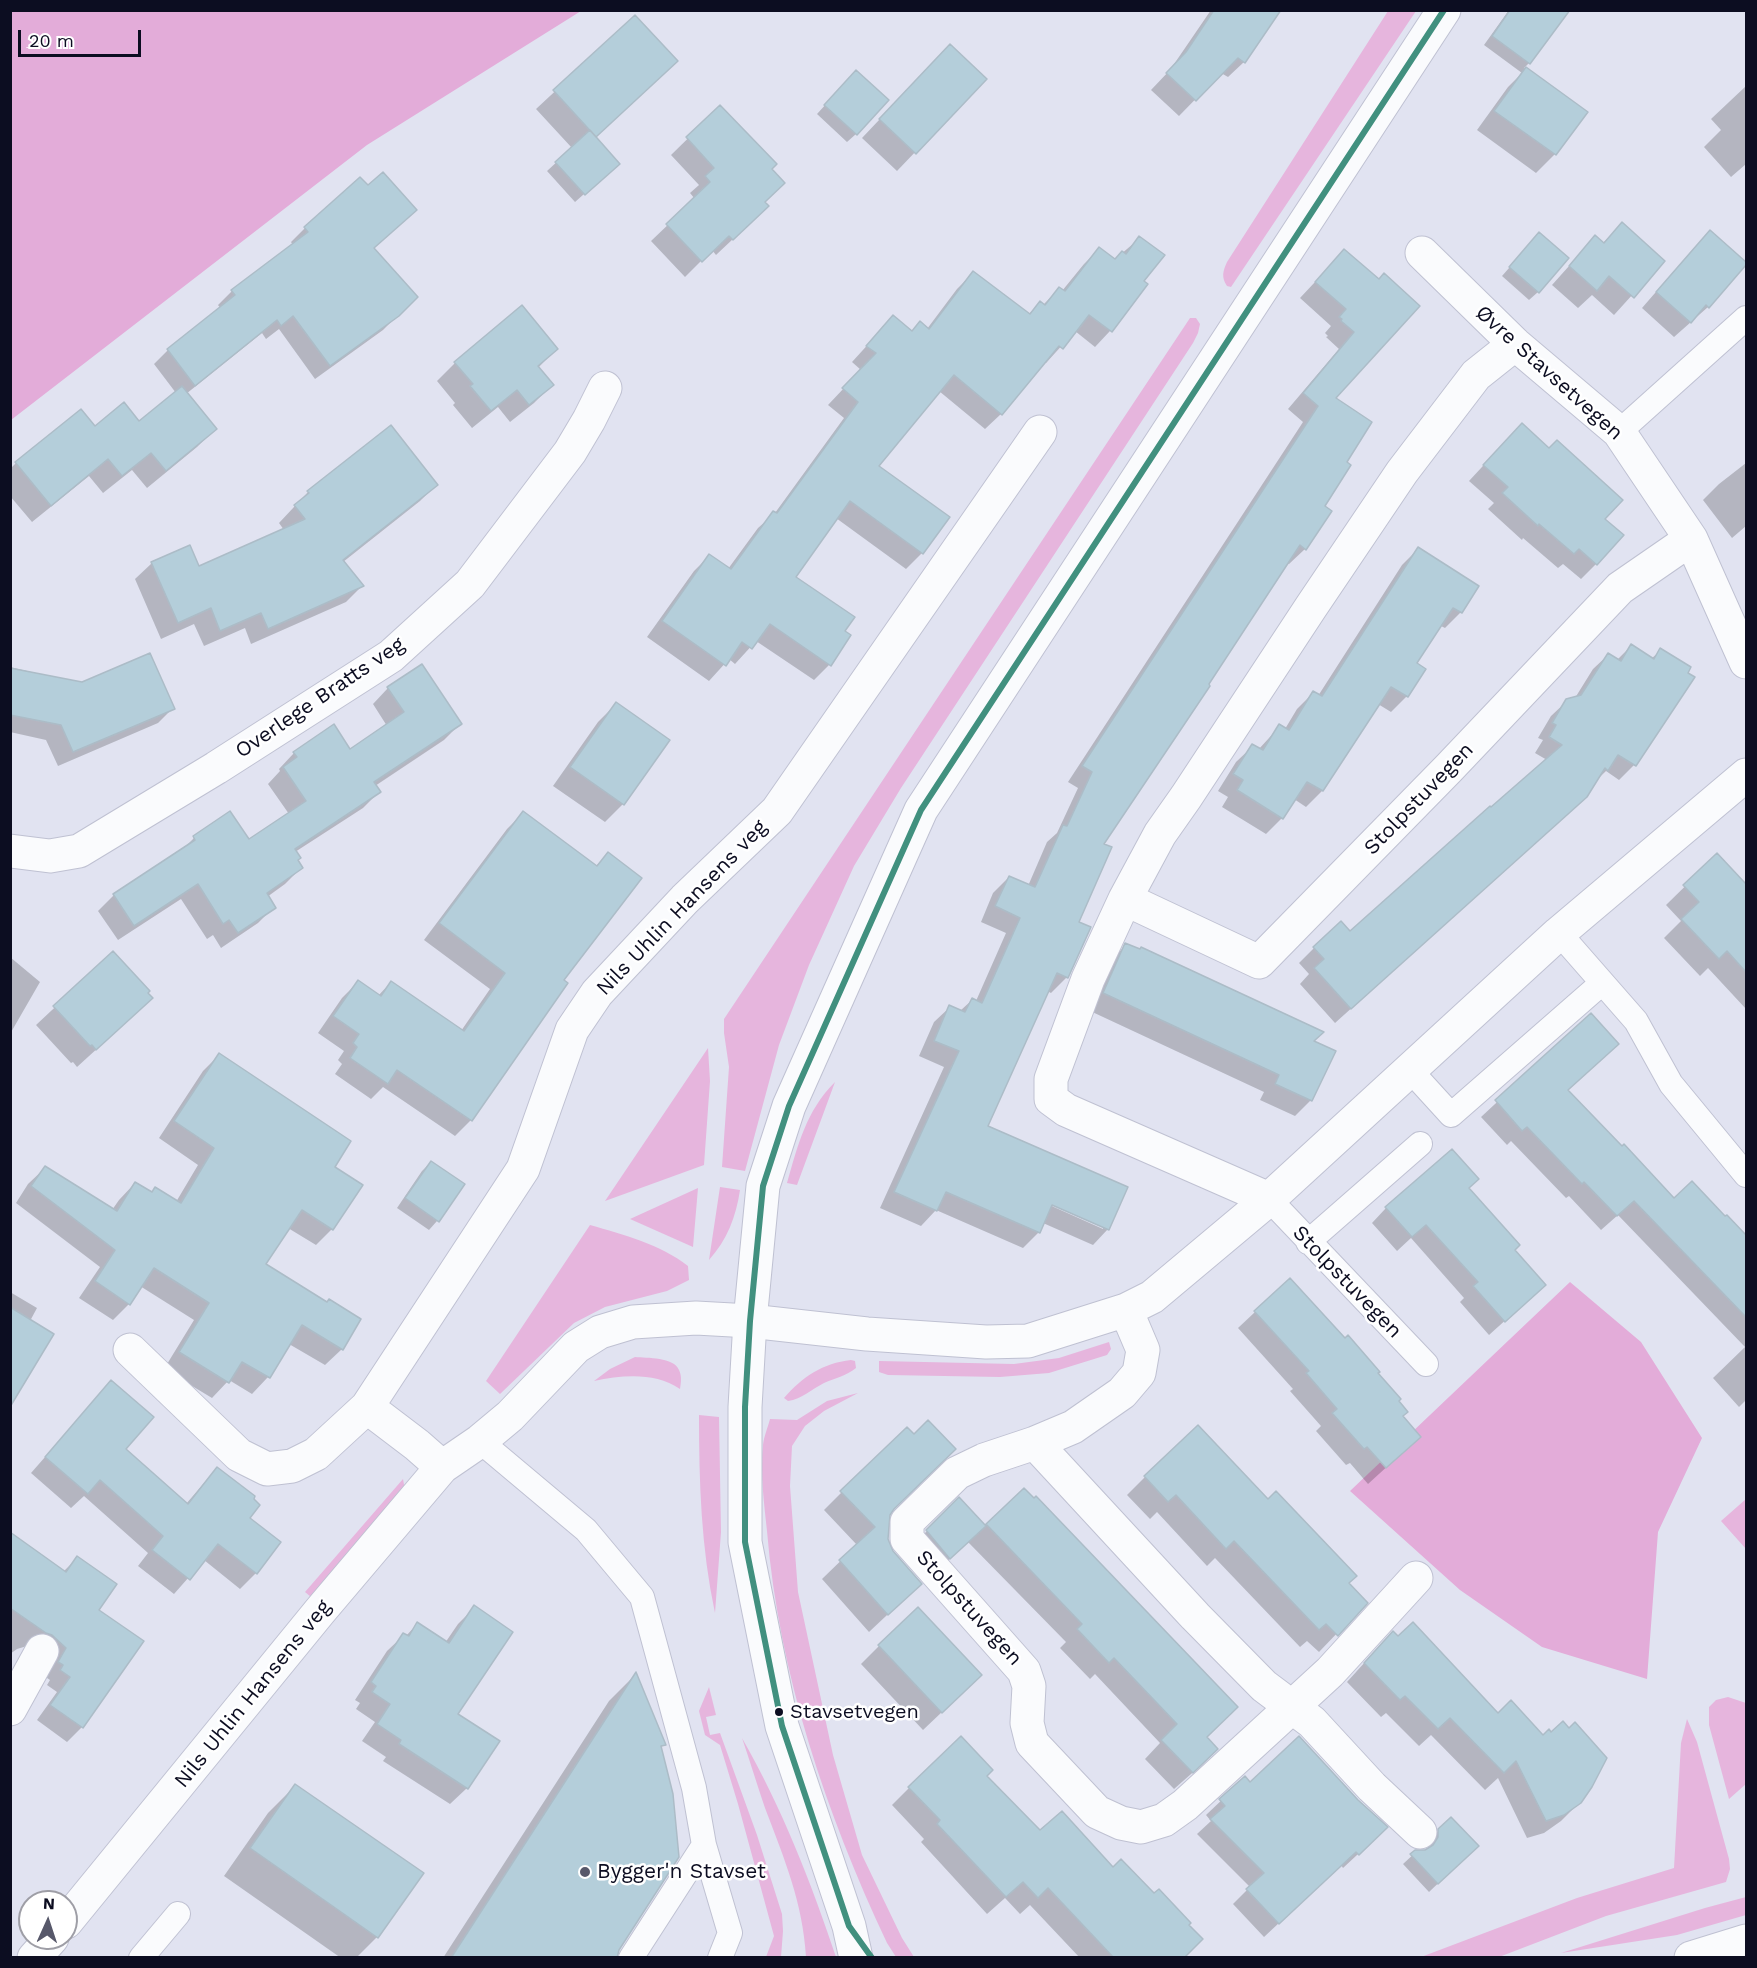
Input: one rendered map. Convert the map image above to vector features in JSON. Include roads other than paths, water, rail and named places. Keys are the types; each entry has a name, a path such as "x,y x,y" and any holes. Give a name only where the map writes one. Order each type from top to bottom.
{"street":[{"path":"872,1958 853,1942 782,1726 745,1542 745,1407 750,1321 763,1185 789,1106 921,810 1444,10"},
{"name":"Øvre Stavsetvegen","path":"1422,253 1515,344 1619,432 1691,539 1746,662"},
{"name":"Stolpstuvegen","path":"1269,1199 1066,1110 1051,1098 1051,1079 1088,979 1125,899 1160,834 1402,472 1476,375 1515,344"},
{"name":"Overlege Bratts veg","path":"10,851 50,856 80,851 391,656 470,584 570,452 590,420 605,388"},
{"name":"Nils Uhlin Hansens veg","path":"130,1350 239,1455 267,1469 292,1466 316,1454 367,1407 523,1169 572,1030 597,993 685,899 777,811 1040,432"},
{"name":"Stolpstuvegen","path":"1125,899 1259,962 1449,768 1620,588 1691,539"},
{"path":"750,1321 867,1334 996,1342 1028,1341 1126,1310 1152,1297 1269,1199 1559,933 1746,775"},
{"name":"Stolpstuvegen","path":"1126,1310 1143,1350 1139,1373 1122,1393 1073,1427 957,1473 907,1522 907,1539 1024,1671 1029,1686 1027,1723 1032,1743 1097,1812 1121,1823 1142,1827 1164,1820 1185,1805 1330,1672 1416,1578"},
{"name":"Nils Uhlin Hansens veg","path":"78,1907 320,1611 442,1467 480,1441 510,1416 576,1347 600,1332 633,1322 696,1318 750,1321"},
{"path":"367,1407 417,1444 442,1467"},
{"path":"1035,1443 1195,1616 1264,1686 1290,1708 1312,1722 1372,1787 1420,1832"},
{"path":"10,1709 42,1651"},
{"path":"1691,1958 1746,1941"}],"lane":[{"path":"1619,432 1746,318"},
{"path":"1559,933 1636,1021 1671,1084 1746,1175"},
{"path":"1410,1071 1451,1115 1602,983"},
{"path":"1308,1242 1420,1144"},
{"name":"Stolpstuvegen","path":"1269,1199 1426,1364"},
{"path":"480,1441 586,1530 642,1597 694,1788 704,1845 730,1933 720,1958"},
{"path":"631,1958 704,1845"},
{"path":"141,1958 178,1914"}],"place":[{"name":"Stavsetvegen","path":"779,1712"},
{"name":"Bygger'n Stavset","path":"585,1872"}]}
